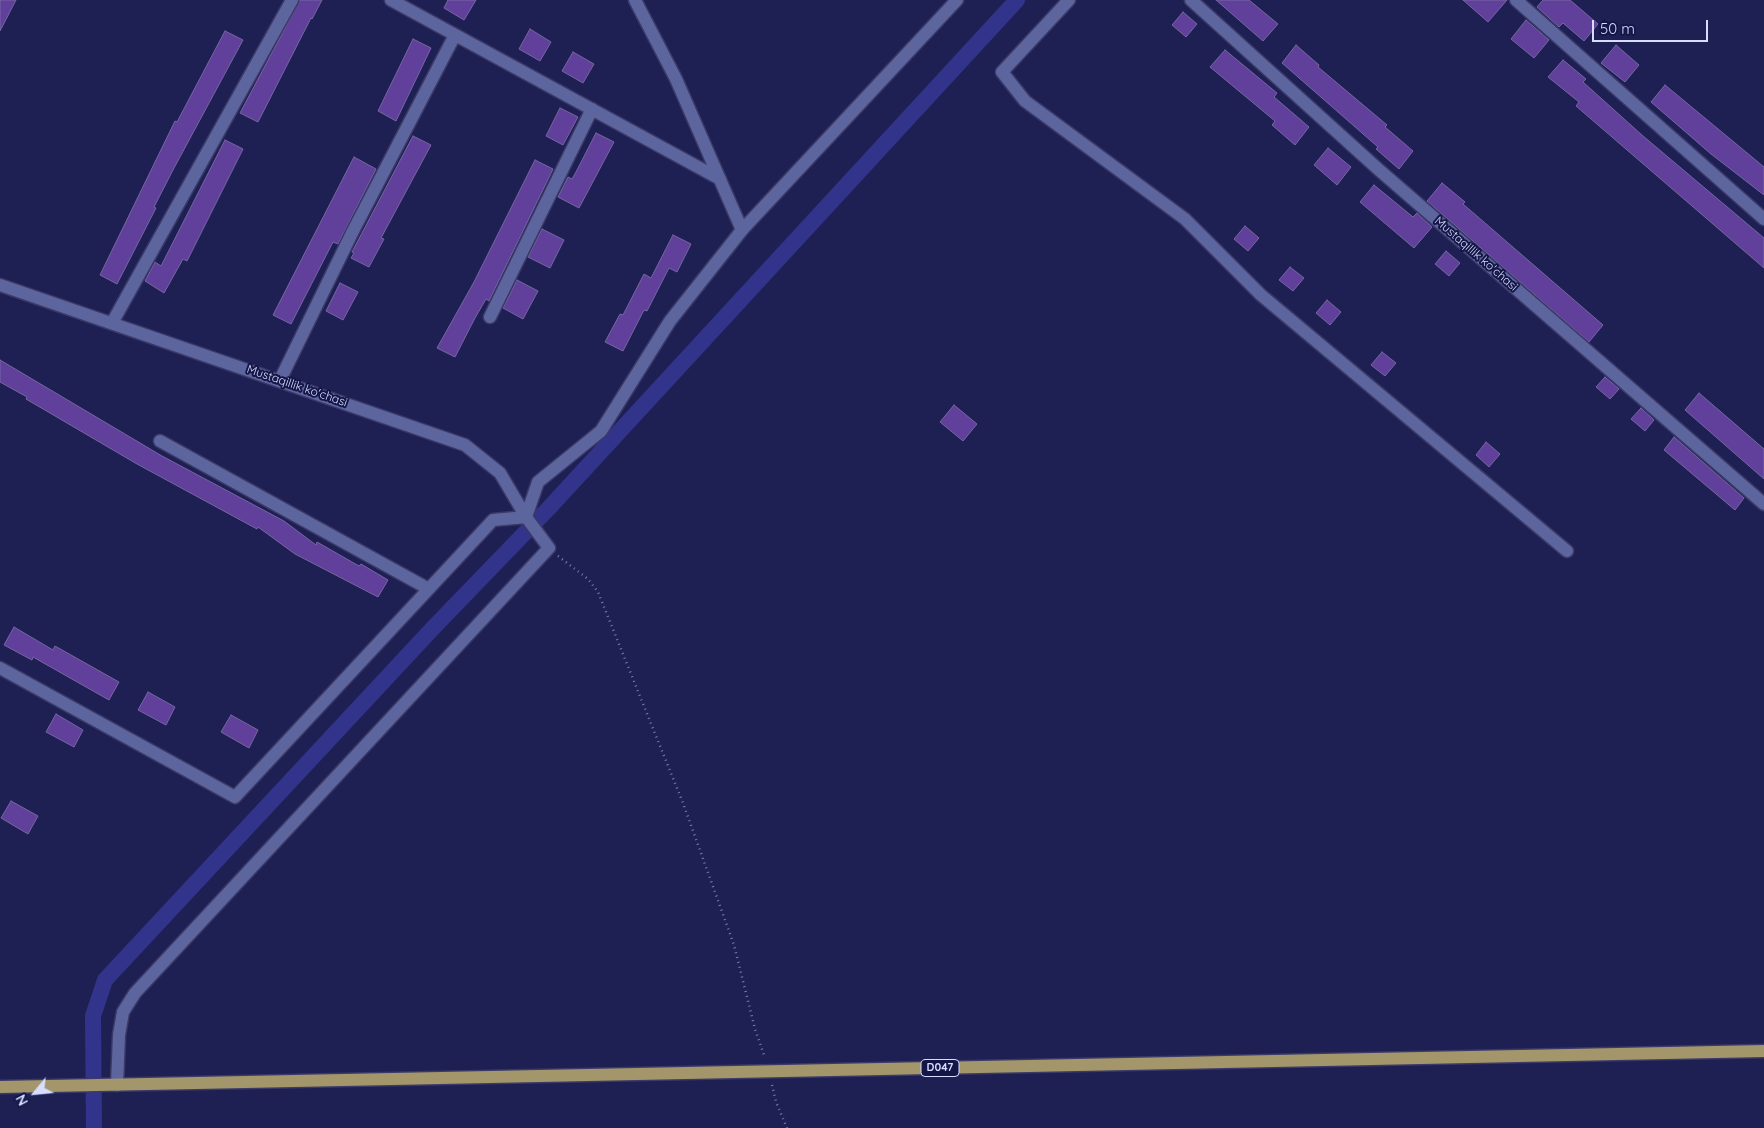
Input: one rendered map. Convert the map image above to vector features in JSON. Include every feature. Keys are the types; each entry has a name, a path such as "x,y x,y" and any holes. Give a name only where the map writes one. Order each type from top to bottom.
{"main road":[{"name":"D047","path":"0,1086 1764,1051"}],"street":[{"path":"112,323 292,0"},
{"path":"391,0 720,179"},
{"path":"635,0 676,79 742,230"},
{"path":"0,668 235,796 493,520 526,517 538,482 601,431 670,321 742,230 957,0"},
{"path":"1069,0 1002,72 1025,101 1185,219 1261,295 1567,551"},
{"name":"Mustaqillik ko'chasi","path":"1191,0 1385,176 1764,504"},
{"path":"1516,0 1764,219"},
{"path":"280,380 353,231 455,35"},
{"path":"490,317 592,110"},
{"name":"Mustaqillik ko'chasi","path":"0,285 465,445 500,473 526,517 549,548"},
{"path":"160,441 428,588"},
{"path":"117,1085 119,1035 123,1012 135,993 549,548"}],"path":[{"path":"549,548 588,579 598,592 683,803 734,945 755,1030 769,1071 776,1102 787,1128"}],"building":[{"path":"0,0 16,0 0,31"},
{"path":"300,0 322,0 258,122 240,113"},
{"path":"448,0 476,0 464,20 444,8"},
{"path":"1216,0 1249,0 1278,24 1263,41"},
{"path":"1463,0 1507,0 1488,22"},
{"path":"1543,0 1570,0 1598,24 1584,41 1563,23 1559,27 1537,7"},
{"path":"1183,12 1197,24 1186,37 1172,25"},
{"path":"1526,20 1549,40 1534,58 1511,39"},
{"path":"530,29 551,42 540,61 519,49"},
{"path":"225,31 243,40 174,168 117,284 100,275 175,121 177,122"},
{"path":"413,39 431,48 396,121 378,111"},
{"path":"1296,45 1319,65 1318,67 1387,125 1385,127 1413,151 1399,169 1376,149 1378,147 1282,63"},
{"path":"1616,45 1639,65 1625,82 1601,63"},
{"path":"1225,50 1277,93 1274,97 1309,127 1295,145 1272,125 1275,121 1210,67"},
{"path":"573,52 594,64 583,83 562,71"},
{"path":"1563,60 1586,79 1583,82 1643,136 1764,238 1764,268 1576,106 1579,102 1548,77"},
{"path":"1665,85 1764,167 1764,195 1711,154 1651,102"},
{"path":"560,108 578,117 563,145 546,136"},
{"path":"596,133 614,142 579,208 558,197 568,177 572,179"},
{"path":"413,136 431,145 381,238 384,239 369,267 351,258 354,253 352,252"},
{"path":"225,140 243,149 187,261 183,259 164,293 145,281 155,262 161,266"},
{"path":"1328,148 1351,167 1337,185 1314,165"},
{"path":"354,157 376,169 338,244 333,242 291,324 273,315"},
{"path":"535,160 553,169 489,301 486,299 455,357 437,348 474,282"},
{"path":"1442,183 1465,202 1463,204 1603,325 1589,342 1427,201"},
{"path":"1374,185 1413,217 1417,213 1432,227 1414,248 1360,202"},
{"path":"1245,226 1259,238 1248,251 1234,239"},
{"path":"542,229 564,240 550,268 528,257"},
{"path":"673,235 691,244 677,272 669,268 647,311 644,310 623,351 605,342 620,314 623,315 644,274 651,278"},
{"path":"1446,251 1460,263 1449,276 1435,264"},
{"path":"1290,267 1304,278 1293,291 1279,280"},
{"path":"517,280 538,291 523,319 503,308"},
{"path":"340,283 358,292 343,320 326,311"},
{"path":"1327,300 1341,312 1330,325 1316,313"},
{"path":"1382,352 1396,363 1385,376 1371,365"},
{"path":"0,360 162,456 284,521 316,545 317,542 388,580 378,597 295,554 258,527 257,529 137,464 26,399 27,397 0,382"},
{"path":"1605,377 1619,389 1610,399 1596,387"},
{"path":"1699,393 1764,449 1764,479 1685,410"},
{"path":"954,405 977,424 963,441 940,422"},
{"path":"1641,408 1654,420 1645,431 1631,419"},
{"path":"1674,437 1744,498 1735,510 1664,450"},
{"path":"1486,442 1500,454 1489,467 1476,455"},
{"path":"14,627 53,650 55,646 119,682 109,700 33,657 32,660 4,645"},
{"path":"148,692 175,707 166,725 138,710"},
{"path":"56,714 83,730 74,747 46,732"},
{"path":"231,715 258,730 249,748 221,732"},
{"path":"11,801 38,816 28,834 1,818"}],"waterway":[{"path":"94,1128 93,1016 105,980 433,628 548,509 1017,0"}]}
